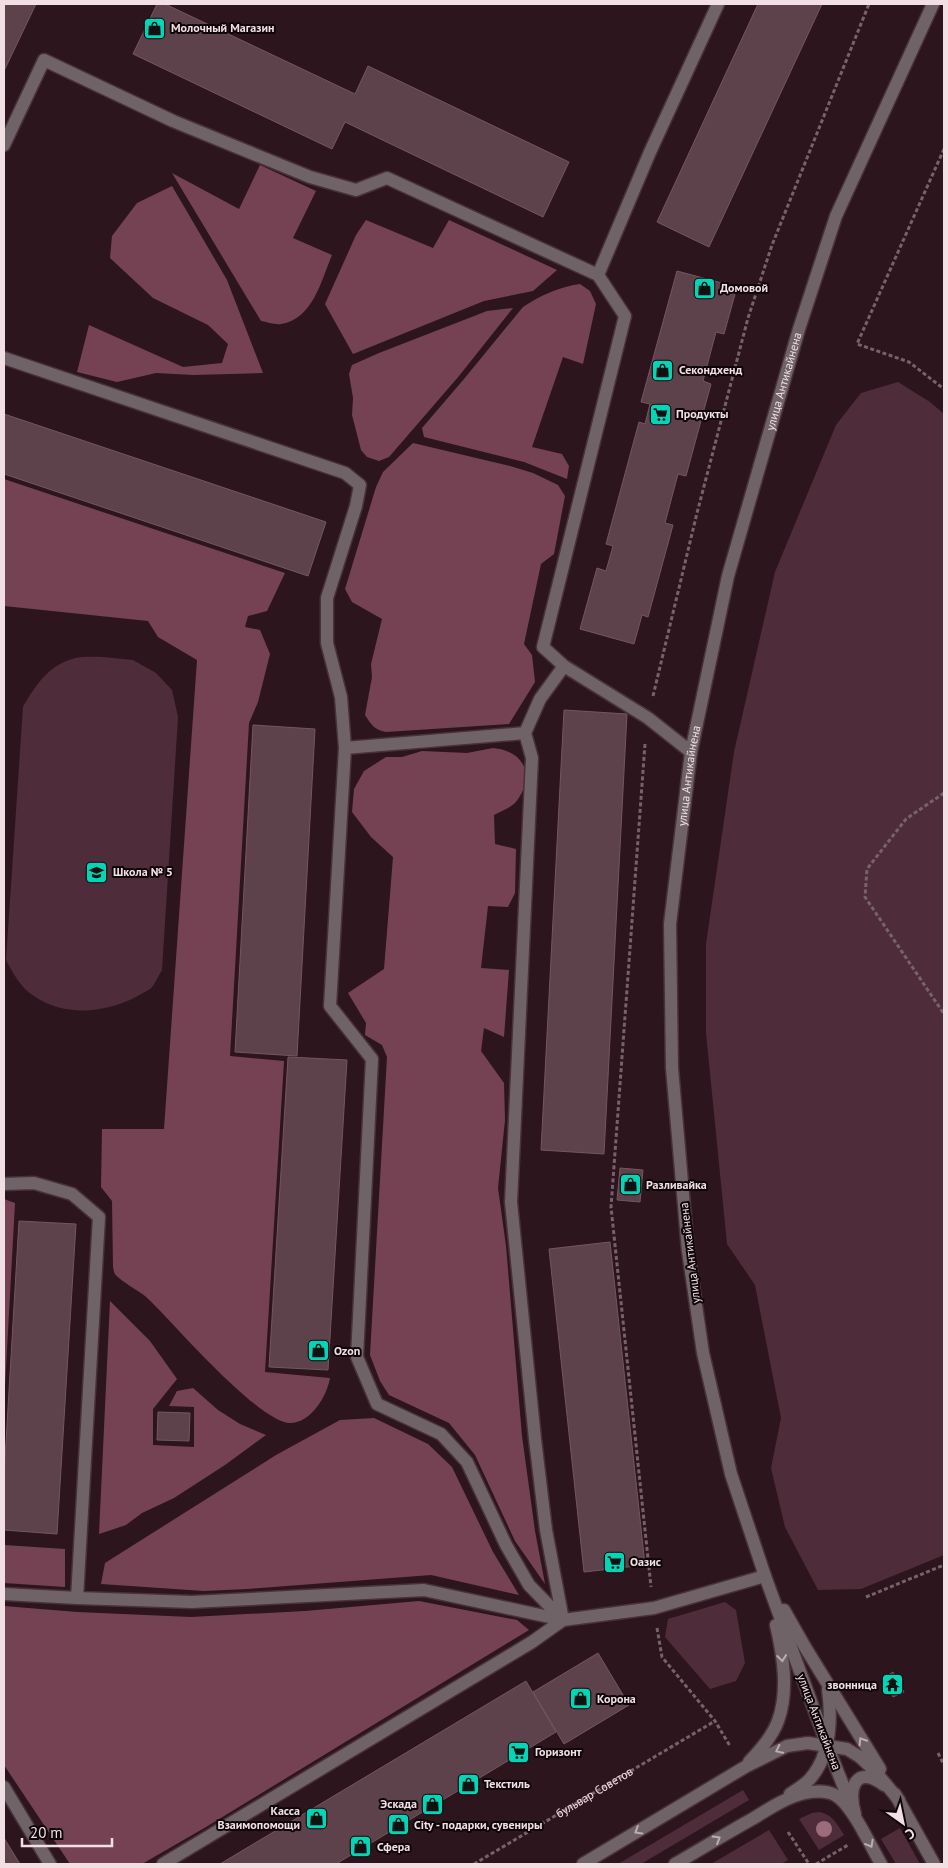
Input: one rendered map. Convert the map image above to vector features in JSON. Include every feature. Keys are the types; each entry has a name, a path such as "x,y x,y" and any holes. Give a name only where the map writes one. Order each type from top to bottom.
{"street":[{"path":"598,275 650,152 718,4"},
{"name":"улица Антикайнена","path":"881,1864 858,1823 827,1745 765,1576 731,1474 703,1353 688,1251 672,1068 670,924 691,752 728,576 802,320 836,216 933,4"},
{"path":"4,145 44,60 173,121 310,177 356,190 387,178 598,275 625,316 543,647 564,666 648,718 691,752"},
{"path":"4,358 345,473 360,486 356,506 327,598 326,643 341,697 346,748 330,1006 372,1059 357,1356 377,1404 441,1434 467,1462 506,1545 529,1585 563,1620"},
{"path":"563,1620 546,1530 511,1202 532,758 524,733 540,699 564,666"},
{"path":"346,748 524,733"},
{"path":"4,1184 34,1183 72,1194 99,1217 77,1598"},
{"path":"4,1594 192,1602 424,1590 563,1620 654,1608 765,1576 779,1640 783,1670 783,1698 778,1721 765,1744 745,1767"},
{"name":"улица Антикайнена","path":"765,1576 805,1647 899,1800 934,1864"},
{"path":"164,1864 532,1642 563,1620"},
{"path":"772,1808 808,1781 820,1765 827,1745 830,1723 827,1682"},
{"path":"583,1864 745,1767 788,1746 808,1743 847,1749 860,1757 874,1770 899,1800"},
{"path":"858,1823 851,1790 856,1782 865,1777 874,1778 899,1800"},
{"path":"4,1787 50,1864"},
{"path":"675,1864 772,1808 804,1793 826,1792 836,1796 844,1802 858,1823"}],"path":[{"path":"944,149 857,344 909,362 944,389"},
{"path":"944,793 906,819 867,869 865,897 944,1014"},
{"path":"866,1597 944,1565"},
{"name":"бульвар Советов","path":"474,1864 715,1721"},
{"path":"938,1753 944,1765"},
{"path":"788,1832 809,1864"},
{"path":"816,1864 850,1844"}],"shaded area":[{"path":"260,165 316,191 293,238 332,255 319,287 308,307 292,321 281,324 261,321 172,173 239,209"},
{"path":"172,186 227,280 263,373 194,375 156,373 117,382 77,372 89,325 183,367 222,363 228,344 208,325 153,298 110,258 112,236 137,203"},
{"path":"366,220 433,248 449,220 557,270 533,291 484,301 353,354 325,304 356,235"},
{"path":"580,284 590,291 596,304 583,364 563,357 532,447 562,454 569,466 567,479 524,462 424,437 422,428 523,307 550,292"},
{"path":"513,308 459,376 389,457 379,461 367,457 361,450 352,415 353,398 349,374 352,365 487,311"},
{"path":"898,382 930,402 944,414 944,1555 861,1589 818,1590 785,1527 771,1468 781,1418 755,1285 727,1244 706,1033 706,944 734,752 775,572 836,425 861,393"},
{"path":"413,443 533,473 558,485 565,496 554,554 541,564 524,644 532,655 535,682 509,724 386,732 371,724 365,715 372,677 371,664 382,619 352,602 345,589 376,487 383,472"},
{"path":"4,479 285,573 267,611 248,616 245,627 260,630 270,654 258,702 249,723 230,1056 284,1061 265,1372 330,1378 322,1400 317,1407 305,1419 298,1422 290,1423 277,1419 243,1395 150,1301 114,1272 112,1201 101,1187 102,1129 164,1129 197,660 158,637 148,621 4,606"},
{"path":"103,657 133,660 156,673 172,690 178,717 162,970 150,989 136,997 111,1007 71,1010 46,1003 34,996 17,980 6,960 23,707 37,684 56,666 76,658"},
{"path":"493,748 513,754 520,760 526,775 525,784 515,803 494,815 495,844 516,849 515,893 508,907 488,906 481,968 509,970 504,1037 484,1028 481,1051 504,1083 505,1120 498,1188 506,1246 522,1436 535,1531 545,1584 515,1541 475,1455 449,1423 389,1395 380,1381 370,1355 387,1057 382,1045 365,1035 366,1023 348,993 384,969 393,857 371,837 352,812 354,789 364,771 386,757 402,757 422,751 467,753"},
{"path":"4,1199 15,1203 4,1405"},
{"path":"110,1301 150,1341 177,1379 153,1409 153,1445 194,1447 194,1407 169,1406 177,1391 193,1388 218,1410 240,1424 266,1435 225,1465 174,1498 142,1513 126,1525 99,1534"},
{"path":"374,1418 428,1444 452,1467 493,1552 519,1595 431,1575 204,1591 101,1584 105,1563 276,1455 340,1420"},
{"path":"4,1545 65,1549 65,1587 4,1583"},
{"path":"419,1601 517,1620 529,1630 142,1864 70,1864 4,1765 4,1606 77,1612 191,1617 305,1611"},
{"path":"725,1602 736,1610 745,1663 736,1681 710,1689 665,1637 668,1619"},
{"path":"743,1790 749,1800 641,1864 618,1864"},
{"path":"820,1812 831,1818 844,1835 819,1850 799,1819 812,1813"},
{"path":"900,1828 920,1864 896,1864 881,1839"},
{"path":"769,1830 788,1860 781,1864 711,1864"}],"building":[{"path":"4,4 36,4 4,71"},
{"path":"157,4 165,4 355,94 368,66 569,162 543,217 345,122 332,149 133,54"},
{"path":"758,4 822,4 709,247 657,222"},
{"path":"677,271 737,287 724,334 716,332 703,381 711,384 686,476 678,474 665,523 673,525 648,617 642,615 634,644 580,629 597,568 606,571 613,546 606,544 639,422 645,424 650,404 641,402"},
{"path":"4,414 326,522 308,576 4,474"},
{"path":"564,710 627,714 604,1154 541,1150"},
{"path":"253,725 315,729 297,1056 235,1052"},
{"path":"288,1057 347,1060 328,1370 269,1367"},
{"name":"Разливайка","path":"620,1168 643,1170 640,1202 617,1200"},
{"path":"19,1221 76,1224 57,1534 4,1530 4,1476"},
{"path":"610,1242 645,1565 584,1572 549,1249"},
{"path":"158,1412 190,1413 189,1441 157,1440"},
{"name":"Корона","path":"598,1653 629,1705 564,1744 533,1692"},
{"name":"звонница","path":"893,1672 904,1692 893,1697 883,1678"},
{"path":"526,1681 556,1732 336,1864 220,1864"},
{"path":"4,1838 20,1864 4,1864"}],"place":[{"name":"Молочный Магазин","path":"155,28"},
{"name":"Домовой","path":"704,288"},
{"name":"Секондхенд","path":"663,370"},
{"name":"Продукты","path":"660,414"},
{"name":"Школа № 5","path":"97,872"},
{"name":"Разливайка","path":"630,1185"},
{"name":"Ozon","path":"318,1351"},
{"name":"Оазис","path":"614,1562"},
{"name":"звонница","path":"893,1685"},
{"name":"Корона","path":"581,1699"},
{"name":"Горизонт","path":"519,1752"},
{"name":"Текстиль","path":"468,1784"},
{"name":"Эскада","path":"433,1804"},
{"name":"Касса Взаимопомощи","path":"316,1818"},
{"name":"City - подарки, сувениры","path":"398,1825"},
{"name":"Сфера","path":"361,1847"}]}
